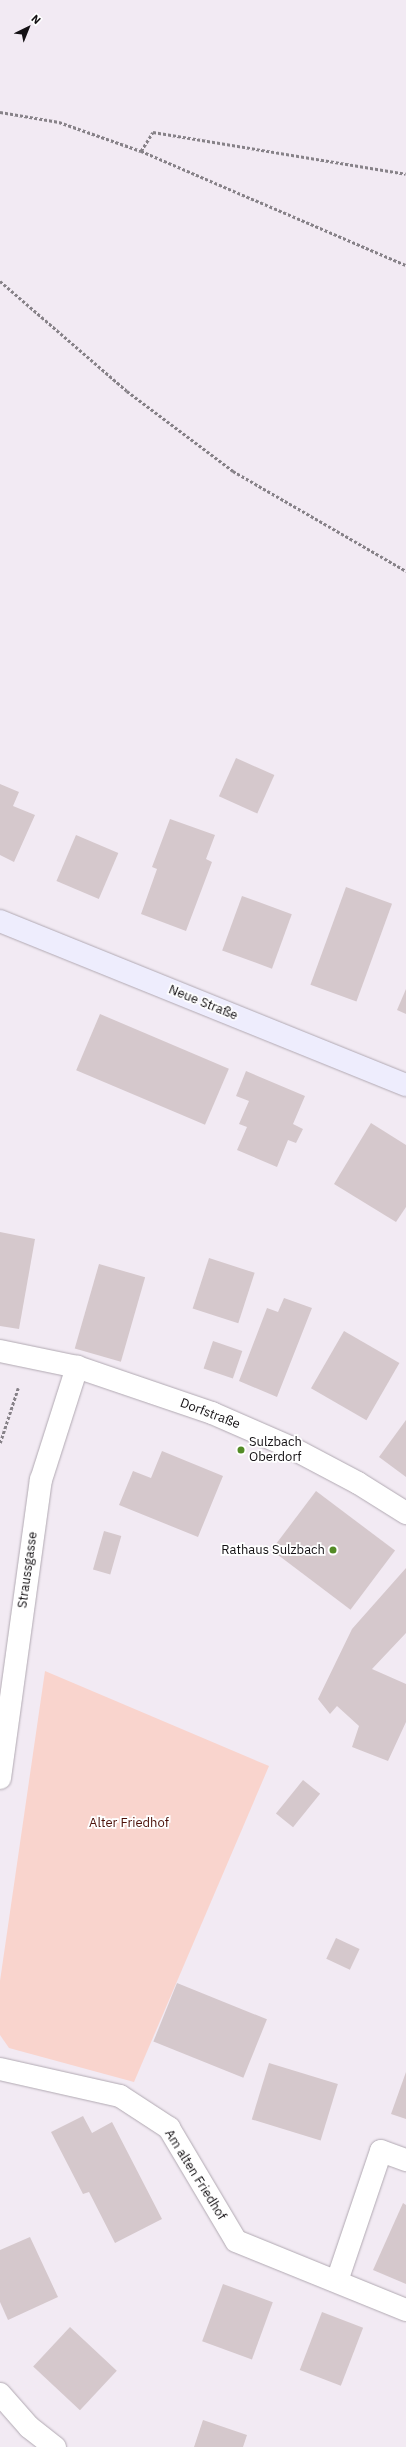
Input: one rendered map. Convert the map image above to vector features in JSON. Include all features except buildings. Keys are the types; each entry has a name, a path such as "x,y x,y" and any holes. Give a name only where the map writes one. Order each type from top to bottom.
{"street":[{"name":"Neue Straße","path":"0,921 406,1085"},
{"name":"Dorfstraße","path":"0,1352 77,1367 212,1413 290,1447 358,1483 406,1513"},
{"name":"Straussgasse","path":"0,1778 41,1480 77,1367"},
{"name":"Am alten Friedhof","path":"0,2069 120,2096 169,2128 236,2241 406,2310"},
{"path":"337,2281 380,2151 406,2160"},
{"path":"0,2394 29,2427 55,2447"}],"path":[{"path":"0,112 59,122 141,151 406,265"},
{"path":"141,151 153,132 406,174"},
{"path":"0,281 127,392 233,471 406,571"},
{"path":"0,1442 29,1357"}],"green space":[{"name":"Alter Friedhof","path":"45,1671 269,1766 134,2082 9,2048 0,2035 0,1981"}],"place":[{"name":"Sulzbach Oberdorf","path":"241,1450"},
{"name":"Rathaus Sulzbach","path":"333,1550"}]}
